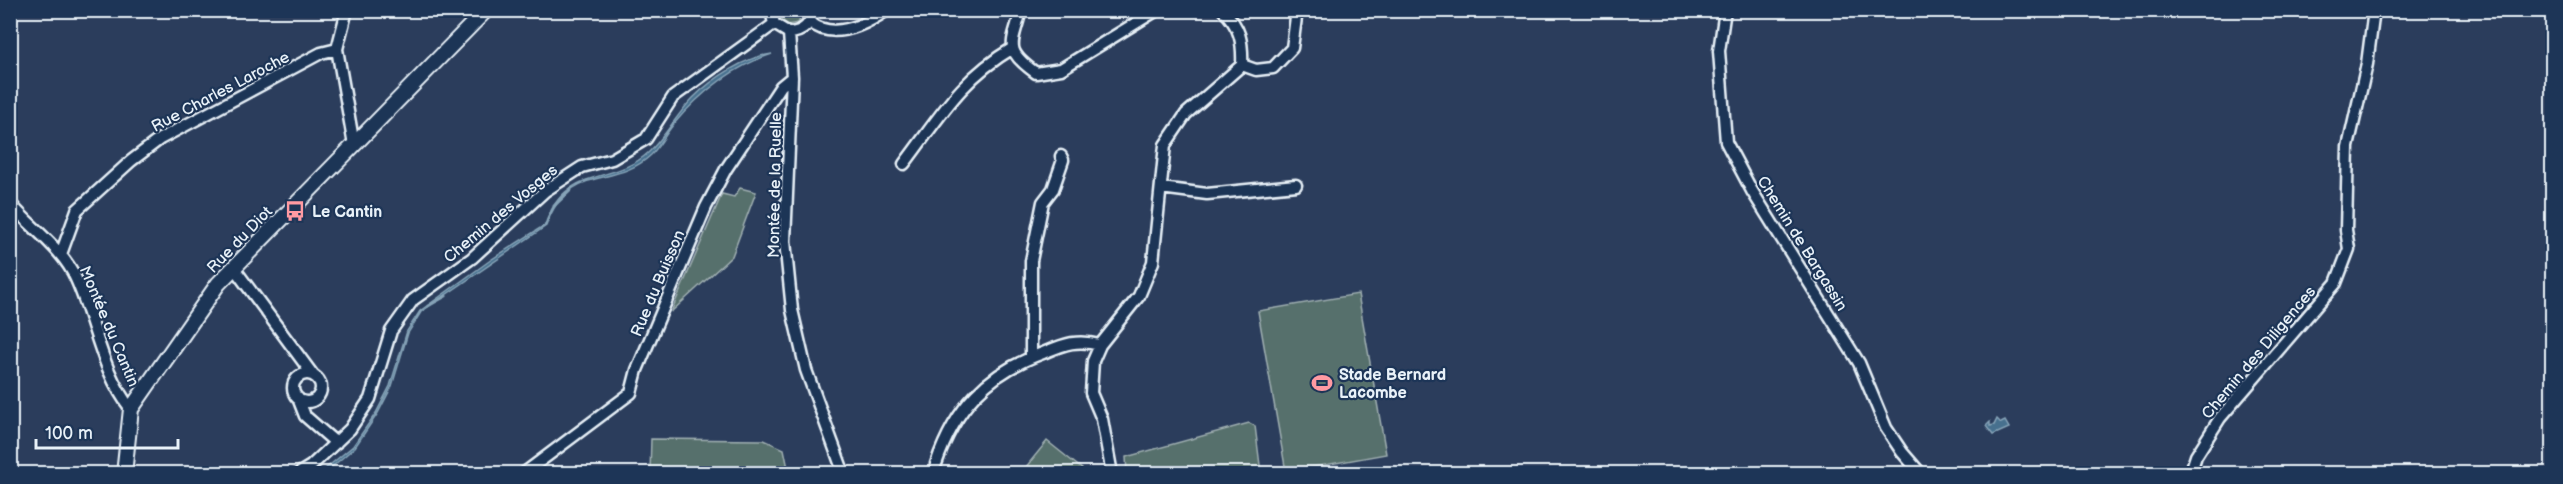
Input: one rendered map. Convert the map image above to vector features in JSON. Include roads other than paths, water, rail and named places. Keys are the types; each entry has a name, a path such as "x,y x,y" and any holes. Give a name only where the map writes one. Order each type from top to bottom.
{"street":[{"path":"347,10 337,49 354,145"},
{"name":"Rue du Diot","path":"124,474 131,409 218,284 486,10"},
{"path":"771,10 774,24 789,33 803,30 810,22 812,10"},
{"path":"810,22 817,28 838,32 887,10"},
{"path":"1021,10 1011,37 1012,48 1020,62 1036,73 1061,69 1157,10"},
{"path":"1112,474 1102,419 1091,393 1093,361 1100,345 1139,296 1148,280 1153,262 1165,146 1186,114 1242,64 1243,42 1234,21 1223,10"},
{"path":"1242,64 1256,70 1273,69 1292,48 1297,10"},
{"name":"Chemin de Bargassin","path":"1725,10 1719,51 1726,142 1752,191 1859,363 1886,428 1921,474"},
{"name":"Chemin des Diligences","path":"2190,474 2196,456 2220,418 2336,282 2349,249 2346,230 2348,147 2367,64 2374,10"},
{"name":"Chemin des Vosges","path":"298,474 311,466 347,433 370,399 391,331 413,300 472,258 545,191 582,166 612,159 646,139 673,97 774,24"},
{"name":"Montée de la Ruelle","path":"789,33 792,77 785,241 792,310 806,370 844,474"},
{"path":"904,164 936,118 969,79 1012,48"},
{"name":"Rue Charles Laroche","path":"61,254 77,210 95,191 160,140 321,53 337,49"},
{"name":"Rue du Buisson","path":"523,474 632,393 637,370 706,207 726,169 781,86 792,77"},
{"path":"1031,357 1031,261 1043,202 1053,189 1063,160 1061,156"},
{"path":"1161,188 1207,194 1296,185"},
{"name":"Montée du Cantin","path":"10,203 61,254 76,277 108,364 131,409"},
{"path":"234,268 321,386 317,397 308,401 298,398"},
{"path":"936,464 955,418 997,374 1031,357 1082,340 1100,345"},
{"path":"313,375 298,378 293,388 305,416 336,443"}],"water":[{"path":"772,54 743,66 718,82 694,102 673,125 651,155 637,165 579,185 566,193 555,206 546,226 421,312 408,333 392,386 378,413 355,447 333,466 320,473 353,446 376,413 390,386 407,331 420,311 492,259 545,225 554,206 565,193 577,184 620,169 649,152 687,104 710,83 740,64"},
{"path":"1997,419 2001,423 2005,421 2009,428 1993,435 1986,426 1990,422 1990,426 1994,425"}],"waterway":[{"path":"554,206 571,190"},
{"path":"428,306 446,296"}],"place":[{"name":"Le Cantin","path":"295,211"},
{"name":"Stade Bernard Lacombe","path":"1322,383"}]}
